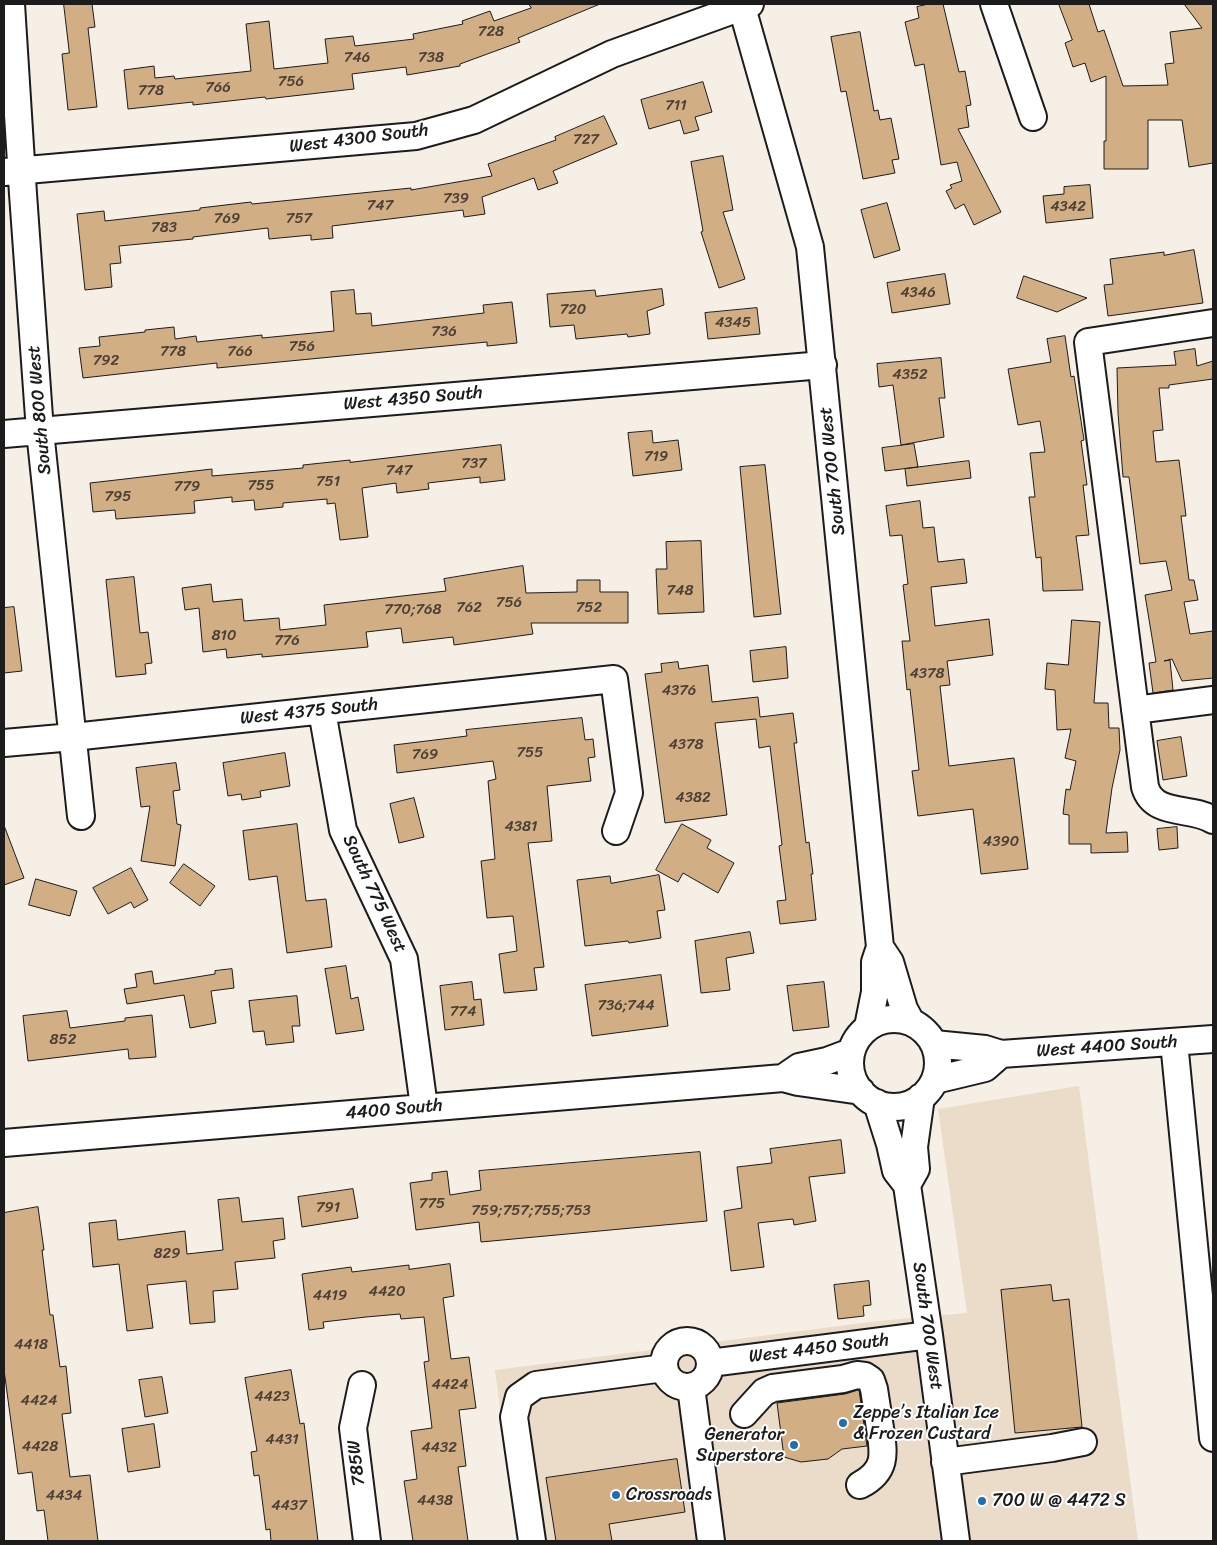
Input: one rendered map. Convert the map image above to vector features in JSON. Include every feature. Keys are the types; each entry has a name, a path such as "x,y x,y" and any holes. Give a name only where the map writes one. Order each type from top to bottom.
{"street":[{"name":"South 800 West","path":"11,4 13,171 81,816"},
{"path":"994,4 1033,117"},
{"name":"West 4300 South","path":"13,171 416,136 474,120 612,54 744,5"},
{"name":"South 700 West","path":"744,5 810,248 880,947 875,962 875,992 868,1027"},
{"path":"1213,324 1088,342 1145,787 1148,796 1156,804 1198,813 1213,820"},
{"name":"West 4350 South","path":"4,434 823,365"},
{"name":"West 4375 South","path":"4,743 614,679 629,793 616,831"},
{"path":"1135,710 1213,700"},
{"name":"South 775 West","path":"322,710 343,830 404,959 424,1107"},
{"name":"South 700 West","path":"880,947 890,962 904,1009 911,1022"},
{"path":"868,1097 850,1077 852,1046 861,1032 873,1023 888,1018 903,1019 918,1025 929,1035 937,1049 939,1064 928,1089"},
{"name":"West 4400 South","path":"934,1044 985,1049 1001,1054 1213,1039"},
{"path":"1174,1042 1213,1438"},
{"path":"783,1078 799,1067 827,1061 851,1052"},
{"path":"783,1078 868,1097 893,1108 907,1106 928,1089 985,1068 1001,1054"},
{"name":"4400 South","path":"4,1143 783,1078"},
{"name":"South 700 West","path":"907,1185 916,1169 914,1146 928,1089"},
{"name":"South 700 West","path":"868,1097 890,1144 896,1171 907,1185 956,1541"},
{"name":"West 4450 South","path":"710,1363 929,1335"},
{"path":"688,1341 702,1347 707,1353 710,1363 708,1374 704,1380 691,1387 676,1385 670,1380 664,1368 664,1358 667,1351 673,1346 680,1342 688,1341"},
{"path":"532,1541 514,1417 519,1397 536,1385 664,1368"},
{"path":"744,1414 764,1392 773,1388 843,1379 856,1375 865,1376 871,1380 874,1389 883,1458 876,1474 871,1480 860,1485"},
{"name":"785W","path":"362,1385 353,1428 367,1541"},
{"path":"691,1387 711,1541"},
{"path":"945,1462 1084,1442"}],"shaded area":[{"path":"1079,1086 1138,1541 518,1541 495,1370 878,1321 967,1313 938,1109"}],"building":[{"path":"64,4 92,4 95,27 88,28 97,107 68,110 62,54 69,53"},
{"path":"529,4 600,4 518,38 520,42 460,64 460,66 407,75 406,67 352,74 354,89 266,99 265,97 193,105 193,102 128,109 124,70 154,66 155,78 174,76 175,79 251,71 246,24 269,21 274,69 328,63 325,39 353,36 355,46 414,39 413,34 463,24 462,21 490,11 494,21 531,8"},
{"path":"929,4 943,4 959,72 965,71 971,105 966,106 969,127 958,129 1001,212 974,225 964,204 955,209 946,191 952,188 950,185 962,181 957,162 941,165 924,64 915,66 905,22 919,18 917,7"},
{"path":"1059,4 1089,4 1098,32 1104,30 1123,86 1168,85 1165,64 1174,63 1170,32 1202,28 1184,4 1213,4 1213,163 1189,167 1182,120 1148,120 1148,169 1104,169 1106,76 1091,82 1085,63 1073,67 1065,43 1072,40"},
{"path":"860,32 874,111 878,110 880,120 891,118 899,159 892,160 895,173 863,179 846,91 841,92 831,37"},
{"path":"703,82 712,112 695,117 699,130 684,134 680,120 649,129 641,100"},
{"path":"604,116 617,144 553,171 558,183 538,190 534,178 482,197 485,214 464,217 463,210 332,226 333,238 311,240 311,235 269,239 268,228 193,237 193,239 119,246 121,263 110,264 112,287 85,290 77,214 104,211 105,221 251,202 252,204 411,188 411,190 492,176 488,164 556,140 555,137"},
{"path":"723,156 733,210 723,212 745,279 719,288 701,232 703,231 691,162"},
{"path":"1090,185 1093,218 1046,223 1043,196 1064,194 1064,187"},
{"path":"887,203 900,250 874,258 861,210"},
{"path":"1194,250 1203,303 1108,316 1104,285 1113,284 1110,259 1164,252 1164,255"},
{"path":"945,274 950,304 892,313 887,283"},
{"path":"1024,276 1087,298 1057,312 1017,298"},
{"path":"662,289 664,305 647,311 650,334 628,337 627,334 576,339 574,325 550,327 547,294 595,290 596,296"},
{"path":"354,290 356,314 371,313 372,326 484,313 483,305 512,302 517,343 487,346 487,342 217,368 217,363 83,378 79,348 100,346 99,337 174,327 175,339 196,336 197,342 262,335 262,338 334,331 331,292"},
{"path":"757,308 760,334 708,339 705,313"},
{"path":"1065,336 1071,377 1074,376 1084,440 1081,441 1087,485 1083,485 1089,535 1076,536 1083,590 1043,591 1041,557 1036,558 1029,497 1035,497 1030,453 1045,452 1040,421 1018,425 1008,369 1051,362 1047,339"},
{"path":"1195,349 1197,366 1213,361 1213,379 1169,385 1169,388 1159,388 1163,430 1153,431 1156,462 1179,460 1186,516 1181,516 1189,580 1194,580 1198,600 1184,602 1190,634 1213,631 1213,678 1182,681 1172,659 1164,661 1170,660 1173,690 1153,693 1149,663 1156,662 1145,595 1172,590 1166,561 1140,564 1129,477 1123,477 1117,368 1176,365 1174,352"},
{"path":"941,358 945,398 939,398 944,437 901,445 893,385 879,387 877,364"},
{"path":"652,431 653,443 678,440 682,470 633,476 628,433"},
{"path":"914,444 918,467 885,471 882,448"},
{"path":"501,445 505,480 480,483 480,477 428,483 429,489 397,493 396,483 362,488 368,537 340,540 335,503 327,504 327,499 283,503 283,507 255,510 254,500 232,502 232,497 194,501 195,513 116,519 115,510 93,512 90,483 212,469 212,476 303,468 303,465 350,460 350,462"},
{"path":"969,461 971,478 907,486 905,469"},
{"path":"765,465 781,614 754,617 740,467"},
{"path":"920,501 923,528 934,527 938,562 964,559 967,583 931,587 935,626 989,619 993,655 947,661 950,685 940,686 949,766 1014,758 1028,869 981,874 973,809 918,816 912,771 919,770 910,689 907,690 902,641 910,641 903,585 908,584 902,535 890,536 886,506"},
{"path":"701,541 704,612 658,614 656,569 667,569 666,542"},
{"path":"523,566 526,593 577,592 577,580 600,580 600,592 628,592 628,623 531,623 533,634 454,645 453,637 403,643 401,628 366,632 368,647 262,657 262,654 227,658 226,649 203,652 199,608 185,610 182,588 211,584 213,602 242,599 244,621 279,618 280,630 326,625 324,605 446,591 444,579"},
{"path":"134,577 140,633 148,632 152,663 145,664 146,674 116,677 106,580"},
{"path":"14,607 22,671 4,673 4,608"},
{"path":"1072,620 1100,622 1094,703 1108,703 1109,728 1119,728 1120,750 1112,788 1106,833 1127,832 1128,852 1091,853 1091,844 1069,844 1069,815 1063,814 1066,789 1070,790 1076,761 1065,758 1071,729 1057,730 1055,690 1045,689 1047,663 1068,665"},
{"path":"786,647 788,678 753,682 750,651"},
{"path":"678,662 679,669 708,665 712,702 758,697 760,717 793,713 797,743 794,743 806,843 809,842 813,874 811,874 816,920 780,924 777,901 786,900 779,846 782,845 770,746 759,748 756,719 715,723 727,815 665,823 645,674 662,672 661,664"},
{"path":"582,718 585,740 593,739 595,757 588,758 591,781 547,786 552,841 528,843 544,967 534,968 537,990 504,993 499,954 517,951 513,916 487,918 481,861 495,859 488,781 496,779 493,761 397,773 394,745 467,736 466,730"},
{"path":"1181,737 1187,776 1163,780 1157,741"},
{"path":"285,753 290,786 260,791 261,797 242,800 241,794 228,796 223,763"},
{"path":"176,763 180,790 173,791 177,824 181,825 175,866 141,861 150,806 141,807 136,768"},
{"path":"414,798 424,837 399,843 390,804"},
{"path":"297,824 306,901 326,899 332,947 287,953 277,876 249,880 243,831"},
{"path":"682,824 711,840 707,848 734,863 718,893 683,873 678,882 656,870"},
{"path":"1177,827 1178,848 1159,850 1157,829"},
{"path":"4,829 24,878 4,885"},
{"path":"184,864 215,886 200,906 170,883"},
{"path":"131,868 148,900 134,908 131,902 108,914 93,888"},
{"path":"659,875 665,910 657,911 661,938 629,943 628,941 585,946 577,880 610,876 611,883"},
{"path":"36,879 77,891 70,916 29,905"},
{"path":"750,932 754,953 726,958 730,990 701,993 695,941"},
{"path":"346,966 351,999 358,997 364,1030 336,1034 325,969"},
{"path":"232,969 234,988 211,991 216,1023 190,1028 184,995 127,1004 124,989 137,987 135,974 152,971 154,984 215,974 215,971"},
{"path":"661,975 668,1026 592,1036 585,985"},
{"path":"472,982 474,1000 481,999 484,1025 445,1030 440,986"},
{"path":"824,982 829,1027 793,1031 787,986"},
{"path":"297,996 300,1026 292,1026 294,1042 266,1045 264,1031 253,1032 249,1001"},
{"path":"67,1011 70,1028 125,1021 125,1018 152,1015 156,1057 129,1059 128,1049 28,1061 23,1016"},
{"path":"841,1140 845,1173 809,1177 816,1221 794,1225 793,1219 758,1223 764,1267 731,1271 724,1211 742,1208 737,1167 772,1163 770,1149"},
{"path":"700,1152 707,1221 481,1242 479,1222 416,1230 410,1183 432,1180 432,1173 447,1171 450,1195 481,1190 479,1171"},
{"path":"353,1189 358,1218 302,1227 298,1197"},
{"path":"239,1198 242,1222 283,1218 285,1239 273,1241 275,1258 235,1262 238,1289 213,1291 215,1322 190,1324 186,1281 147,1285 153,1328 127,1331 119,1264 93,1267 89,1223 116,1220 118,1240 185,1231 187,1254 223,1250 218,1200"},
{"path":"38,1207 50,1315 53,1315 60,1367 66,1366 71,1413 62,1414 70,1477 90,1475 98,1541 48,1541 44,1510 37,1511 32,1472 18,1474 4,1370 4,1213"},
{"path":"450,1264 454,1296 443,1298 451,1359 469,1357 476,1408 459,1410 466,1466 458,1467 468,1541 413,1541 404,1481 417,1479 411,1431 432,1428 424,1362 429,1361 424,1317 401,1319 400,1314 366,1317 323,1322 324,1328 309,1330 302,1274 351,1267 352,1272 409,1265 409,1269"},
{"path":"869,1281 871,1305 863,1306 864,1316 838,1319 834,1285"},
{"path":"1051,1285 1053,1301 1069,1299 1082,1427 1015,1433 1001,1290"},
{"path":"291,1370 300,1424 304,1423 318,1541 271,1541 270,1529 266,1530 259,1475 254,1476 251,1452 257,1451 245,1378"},
{"path":"162,1377 168,1413 145,1417 139,1380"},
{"path":"859,1390 867,1446 842,1449 828,1459 801,1462 784,1457 777,1403 845,1394"},
{"path":"154,1424 160,1467 128,1472 122,1429"},
{"name":"Crossroads","path":"677,1459 685,1512 609,1524 612,1541 556,1541 546,1478"}],"place":[{"name":"Zeppe’s Italian Ice & Frozen Custard","path":"843,1423"},
{"name":"Generator Superstore","path":"794,1445"},
{"name":"Crossroads","path":"616,1495"},
{"name":"700 W @ 4472 S","path":"982,1501"}]}
